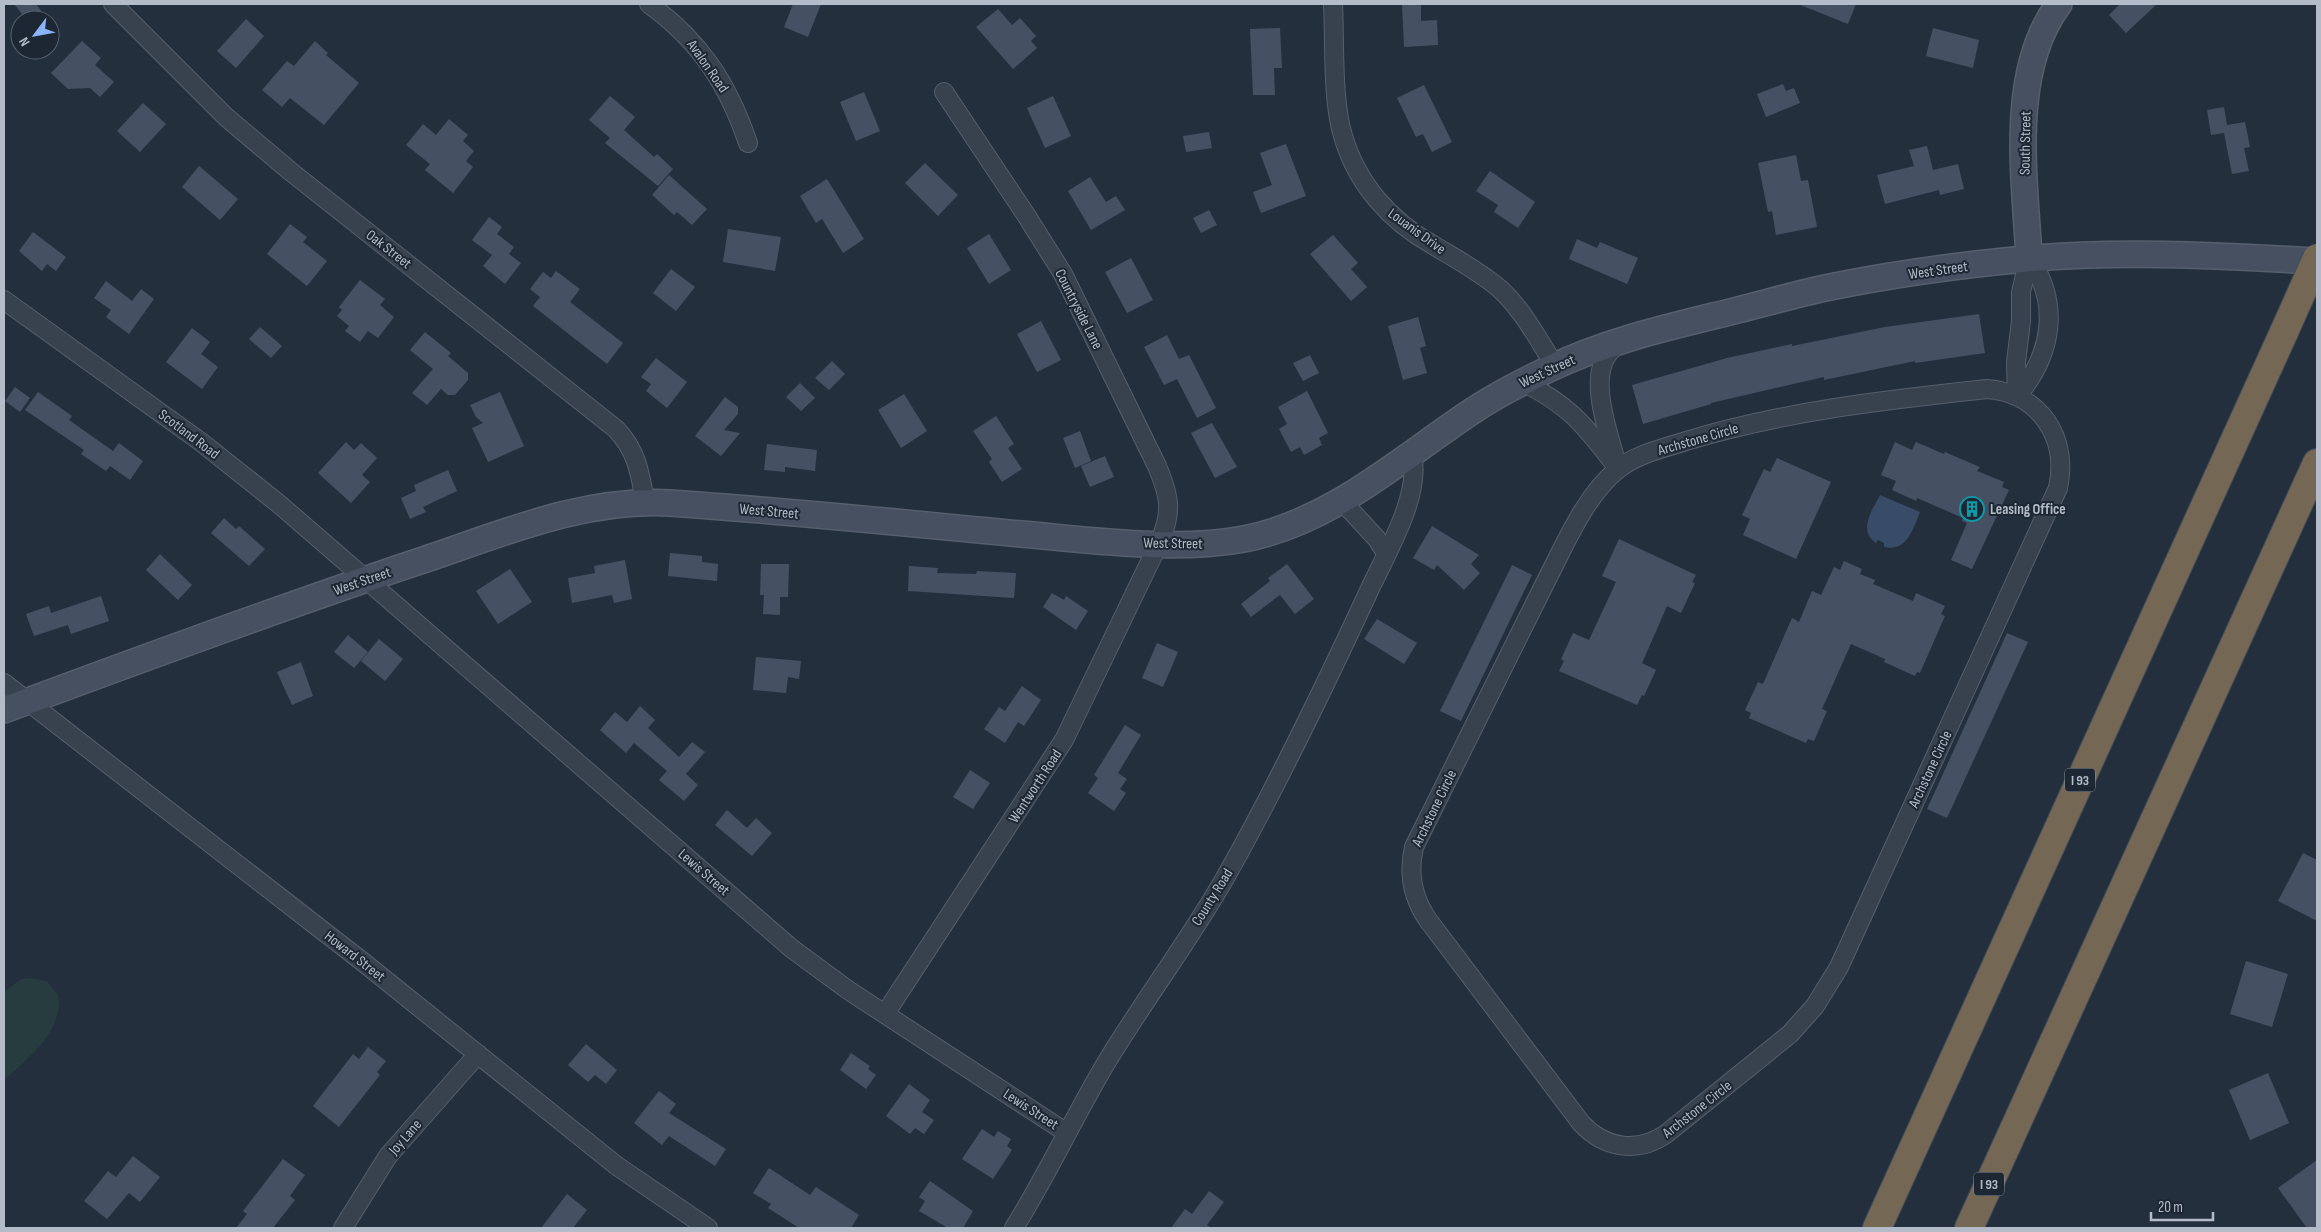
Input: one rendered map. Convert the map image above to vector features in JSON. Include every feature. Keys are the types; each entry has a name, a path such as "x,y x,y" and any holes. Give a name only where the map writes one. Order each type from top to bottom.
{"highway":[{"name":"I 93","path":"1877,1228 2317,260"},
{"name":"I 93","path":"1970,1228 2317,463"}],"main road":[{"name":"South Street","path":"2029,258 2024,175 2023,114 2039,44 2053,6"},
{"name":"West Street","path":"4,710 364,580 550,518 613,504 645,501 1091,540 1212,544 1260,535 1301,521 1341,500 1412,455 1471,412 1554,366 1627,340 1826,288 1942,268 2029,258 2216,256 2317,260"}],"street":[{"name":"Oak Street","path":"113,4 226,117 290,171 616,429 629,444 639,465 645,501"},
{"name":"Avalon Road","path":"649,4 685,33 706,58 736,110 748,143"},
{"name":"Louanis Drive","path":"1333,4 1339,122 1347,148 1359,174 1383,207 1404,226 1480,274 1509,298 1528,323 1554,366"},
{"name":"Countryside Lane","path":"944,92 1063,274 1157,466 1167,493 1169,510 1167,526 1159,543"},
{"path":"2017,396 2016,362 2021,321 2021,292 2029,258"},
{"path":"2017,396 2038,368 2046,343 2049,323 2046,287 2040,273 2029,258"},
{"name":"Scotland Road","path":"4,300 110,375 224,460 279,504 364,580"},
{"path":"1618,468 1600,394 1600,376 1602,364 1608,352 1614,346 1627,340"},
{"path":"1523,382 1549,396 1574,415 1618,468"},
{"name":"Archstone Circle","path":"1987,389 2017,396 2041,414 2055,436 2061,462 2058,488 1839,967 1815,1006 1776,1046 1666,1134 1648,1144 1632,1146 1606,1142 1581,1123 1424,914 1414,891 1411,872 1414,847 1552,570 1594,494 1618,468 1641,456 1701,437 1812,410 1987,389"},
{"name":"County Road","path":"1014,1228 1106,1063 1228,872 1319,697 1410,500 1416,468 1412,455"},
{"path":"1341,500 1377,539 1386,553"},
{"name":"Wentworth Road","path":"885,1014 1064,740 1159,543"},
{"name":"Lewis Street","path":"364,580 791,948 885,1014 1067,1133"},
{"name":"Howard Street","path":"4,683 478,1054 610,1160 708,1228"},
{"name":"Joy Lane","path":"343,1228 388,1156 478,1054"}],"green space":[{"path":"29,978 47,981 59,998 58,1013 54,1025 40,1046 4,1080 4,992 21,979"}],"water":[{"path":"1880,495 1920,512 1908,538 1904,543 1892,548 1884,547 1884,543 1878,540 1876,543 1870,538 1868,532 1868,519"}],"building":[{"path":"14,4 36,4 40,10 19,10"},
{"path":"793,4 821,4 808,37 784,27"},
{"path":"1402,4 1421,4 1421,21 1437,20 1438,45 1404,47"},
{"path":"1798,4 1856,4 1848,24"},
{"path":"2120,4 2157,4 2126,33 2109,15"},
{"path":"998,9 1012,25 1020,18 1036,36 1031,41 1037,48 1013,69 976,27"},
{"path":"246,19 264,36 236,68 217,51"},
{"path":"1280,28 1282,68 1274,68 1275,95 1253,95 1250,29"},
{"path":"1933,28 1979,40 1973,68 1926,56"},
{"path":"82,41 101,58 95,65 114,82 100,97 90,88 68,89 51,73"},
{"path":"315,41 328,53 326,55 359,83 324,125 290,98 282,107 262,90 287,61 294,66"},
{"path":"1783,84 1786,91 1794,88 1800,103 1766,117 1757,94"},
{"path":"1424,85 1452,142 1432,152 1423,134 1416,137 1397,98"},
{"path":"864,92 880,131 856,141 840,102"},
{"path":"610,96 635,117 624,130 654,157 657,154 673,169 658,186 605,143 610,138 589,120"},
{"path":"1053,96 1071,136 1045,148 1027,108"},
{"path":"143,103 166,124 140,152 117,131"},
{"path":"2224,107 2227,125 2245,122 2250,147 2244,148 2249,171 2232,174 2224,133 2211,135 2207,110"},
{"path":"449,119 468,135 463,141 474,151 466,161 473,167 453,193 425,170 430,164 406,145 423,124 436,135"},
{"path":"1209,132 1212,148 1186,152 1183,136"},
{"path":"1286,144 1306,196 1261,213 1253,192 1272,185 1260,153"},
{"path":"1927,146 1933,170 1958,164 1964,189 1940,195 1939,190 1885,204 1877,175 1914,166 1909,150"},
{"path":"1796,155 1801,181 1808,180 1817,227 1776,235 1772,211 1768,212 1758,163"},
{"path":"925,163 958,195 938,216 905,183"},
{"path":"199,166 238,199 220,220 182,187"},
{"path":"1490,171 1535,202 1518,228 1494,212 1498,205 1476,191"},
{"path":"669,175 707,209 692,225 677,212 674,215 652,195"},
{"path":"1090,177 1106,202 1116,196 1125,210 1091,230 1068,191"},
{"path":"827,179 864,239 843,253 822,219 816,223 800,196"},
{"path":"1209,210 1217,225 1201,233 1193,218"},
{"path":"489,217 502,227 497,234 514,247 509,254 521,263 505,284 483,266 492,255 472,240"},
{"path":"290,224 307,237 303,242 327,261 307,286 267,254"},
{"path":"728,229 781,237 775,271 723,262"},
{"path":"33,232 66,257 56,271 47,264 42,271 19,251"},
{"path":"989,234 1011,270 989,284 967,248"},
{"path":"1333,235 1358,263 1351,269 1367,287 1351,301 1310,254"},
{"path":"1577,239 1597,248 1600,242 1638,258 1627,284 1569,259"},
{"path":"1131,258 1153,300 1127,313 1105,272"},
{"path":"671,269 695,287 676,311 653,293"},
{"path":"556,271 580,289 570,302 623,343 607,364 533,306 540,297 530,289 543,272 551,278"},
{"path":"360,280 385,299 380,305 394,317 378,338 368,331 360,342 345,331 349,326 337,316 342,310 339,307"},
{"path":"106,281 132,301 141,289 154,299 129,334 106,317 111,310 94,298"},
{"path":"1979,314 1985,353 1915,363 1915,361 1824,380 1824,377 1711,403 1643,424 1632,385 1727,358 1792,344 1792,346 1885,327"},
{"path":"1418,317 1426,346 1420,348 1427,373 1403,380 1388,326"},
{"path":"1041,321 1061,360 1037,372 1017,334"},
{"path":"260,327 282,346 271,358 249,339"},
{"path":"192,328 210,342 201,354 218,367 202,389 166,362"},
{"path":"425,332 451,353 448,356 468,373 468,380 455,395 448,395 441,389 427,405 412,393 433,369 410,350"},
{"path":"1167,335 1179,359 1189,355 1216,408 1197,418 1177,379 1164,385 1144,347"},
{"path":"1310,355 1319,373 1303,381 1293,363"},
{"path":"656,358 687,382 667,408 646,391 651,384 641,377"},
{"path":"832,361 845,374 829,390 815,378"},
{"path":"800,383 815,398 801,411 786,397"},
{"path":"15,387 30,398 20,412 5,401"},
{"path":"1307,391 1328,433 1319,438 1322,445 1304,455 1300,447 1291,452 1279,429 1287,424 1278,407"},
{"path":"38,392 72,416 69,420 113,451 119,443 143,461 130,480 110,466 106,471 81,454 84,450 25,410"},
{"path":"500,392 524,446 488,462 472,428 483,423 476,417 470,405"},
{"path":"904,394 927,431 901,448 878,410"},
{"path":"725,397 738,407 738,414 724,430 740,433 721,456 695,436"},
{"path":"996,416 1014,444 1008,448 1022,469 1002,482 989,462 992,459 973,431"},
{"path":"1212,423 1237,467 1215,478 1191,433"},
{"path":"1080,431 1091,461 1075,468 1063,438"},
{"path":"346,442 354,450 361,443 377,458 362,475 370,482 351,503 318,473"},
{"name":"Leasing Office","path":"1895,442 1912,450 1916,442 1944,454 1945,452 1980,467 1977,471 2004,482 2002,487 2009,490 1972,569 1951,560 1967,523 1962,521 1963,518 1917,498 1916,501 1892,490 1896,481 1881,475"},
{"path":"767,444 817,450 815,471 785,467 785,472 764,470"},
{"path":"1105,456 1114,477 1090,487 1081,466"},
{"path":"1777,458 1831,482 1796,559 1743,535 1750,519 1742,515 1764,469 1770,472"},
{"path":"448,470 457,491 423,507 426,512 410,519 401,498 416,491 414,485"},
{"path":"224,518 236,529 239,526 265,549 249,566 211,533"},
{"path":"1432,526 1479,555 1471,564 1480,573 1464,590 1437,565 1434,570 1413,558"},
{"path":"1619,539 1696,575 1692,582 1695,583 1681,613 1667,606 1642,663 1656,670 1644,696 1642,695 1637,705 1559,671 1564,661 1561,659 1573,633 1589,640 1616,582 1602,576"},
{"path":"670,553 702,556 702,562 718,564 717,581 668,576"},
{"path":"160,554 192,585 178,600 146,570"},
{"path":"625,560 632,599 614,603 612,595 572,603 568,578 595,573 594,566"},
{"path":"1844,561 1862,569 1860,574 1875,580 1873,584 1913,601 1916,593 1945,606 1941,614 1945,616 1920,673 1917,672 1915,676 1884,662 1885,659 1851,644 1822,709 1827,711 1814,741 1808,739 1806,743 1749,718 1751,713 1745,710 1758,682 1763,684 1792,618 1799,622 1812,591 1821,595 1834,567 1840,570"},
{"path":"761,564 789,564 788,597 780,597 780,615 763,614 764,595 760,595"},
{"path":"1287,564 1314,599 1295,614 1280,595 1251,617 1241,604 1270,581 1268,578"},
{"path":"1512,565 1532,575 1461,721 1440,711"},
{"path":"909,566 938,568 937,573 976,574 977,571 1016,573 1014,598 908,591"},
{"path":"510,569 532,602 498,624 476,591"},
{"path":"1052,593 1064,600 1066,596 1088,611 1076,630 1043,607"},
{"path":"101,596 109,621 71,634 68,625 34,636 26,614 49,606 51,613"},
{"path":"1377,619 1417,643 1404,664 1364,639"},
{"path":"2007,633 2028,642 1947,818 1927,809"},
{"path":"348,635 368,652 354,668 334,652"},
{"path":"379,639 403,659 385,681 361,661"},
{"path":"1157,643 1178,652 1163,687 1142,678"},
{"path":"756,657 801,661 799,679 788,677 786,693 753,690"},
{"path":"301,662 313,696 292,705 277,672"},
{"path":"1022,686 1041,700 1024,726 1018,722 1005,743 984,729 999,707 1005,711"},
{"path":"640,706 655,720 648,728 679,757 692,742 705,752 686,774 698,785 684,801 659,780 667,771 634,743 626,753 600,730 615,712 627,722"},
{"path":"1125,725 1141,735 1118,773 1127,779 1120,789 1126,793 1114,811 1088,793 1098,778 1094,775"},
{"path":"970,770 990,783 973,809 953,797"},
{"path":"727,810 747,828 756,818 772,833 752,856 715,825"},
{"path":"2303,853 2317,860 2317,921 2278,901"},
{"path":"2246,961 2288,974 2272,1027 2230,1014"},
{"path":"586,1044 617,1070 606,1084 595,1075 588,1082 568,1065"},
{"path":"368,1047 386,1061 377,1072 380,1075 339,1127 313,1106 353,1054 359,1059"},
{"path":"851,1053 870,1066 868,1069 876,1075 866,1089 840,1070"},
{"path":"2268,1073 2289,1123 2250,1140 2229,1090"},
{"path":"909,1084 930,1100 922,1112 934,1120 924,1134 915,1128 910,1134 886,1116"},
{"path":"659,1091 676,1104 669,1113 726,1149 715,1166 669,1136 662,1145 634,1123"},
{"path":"982,1129 994,1137 998,1131 1011,1139 1007,1146 1012,1150 993,1179 962,1159"},
{"path":"133,1156 160,1177 140,1202 129,1193 107,1219 84,1201 108,1171 116,1177"},
{"path":"283,1159 305,1175 290,1196 295,1200 273,1228 236,1228 247,1214 243,1211"},
{"path":"2317,1160 2317,1228 2307,1228 2278,1188"},
{"path":"769,1168 810,1195 816,1187 859,1215 851,1228 799,1228 768,1208 771,1204 753,1193"},
{"path":"930,1181 973,1211 963,1228 948,1228 919,1211 925,1201 919,1197"},
{"path":"1209,1191 1224,1202 1207,1225 1211,1228 1171,1228 1185,1209 1192,1214"},
{"path":"567,1194 587,1210 573,1228 541,1228"}],"place":[{"name":"Leasing Office","path":"1972,509"}]}
